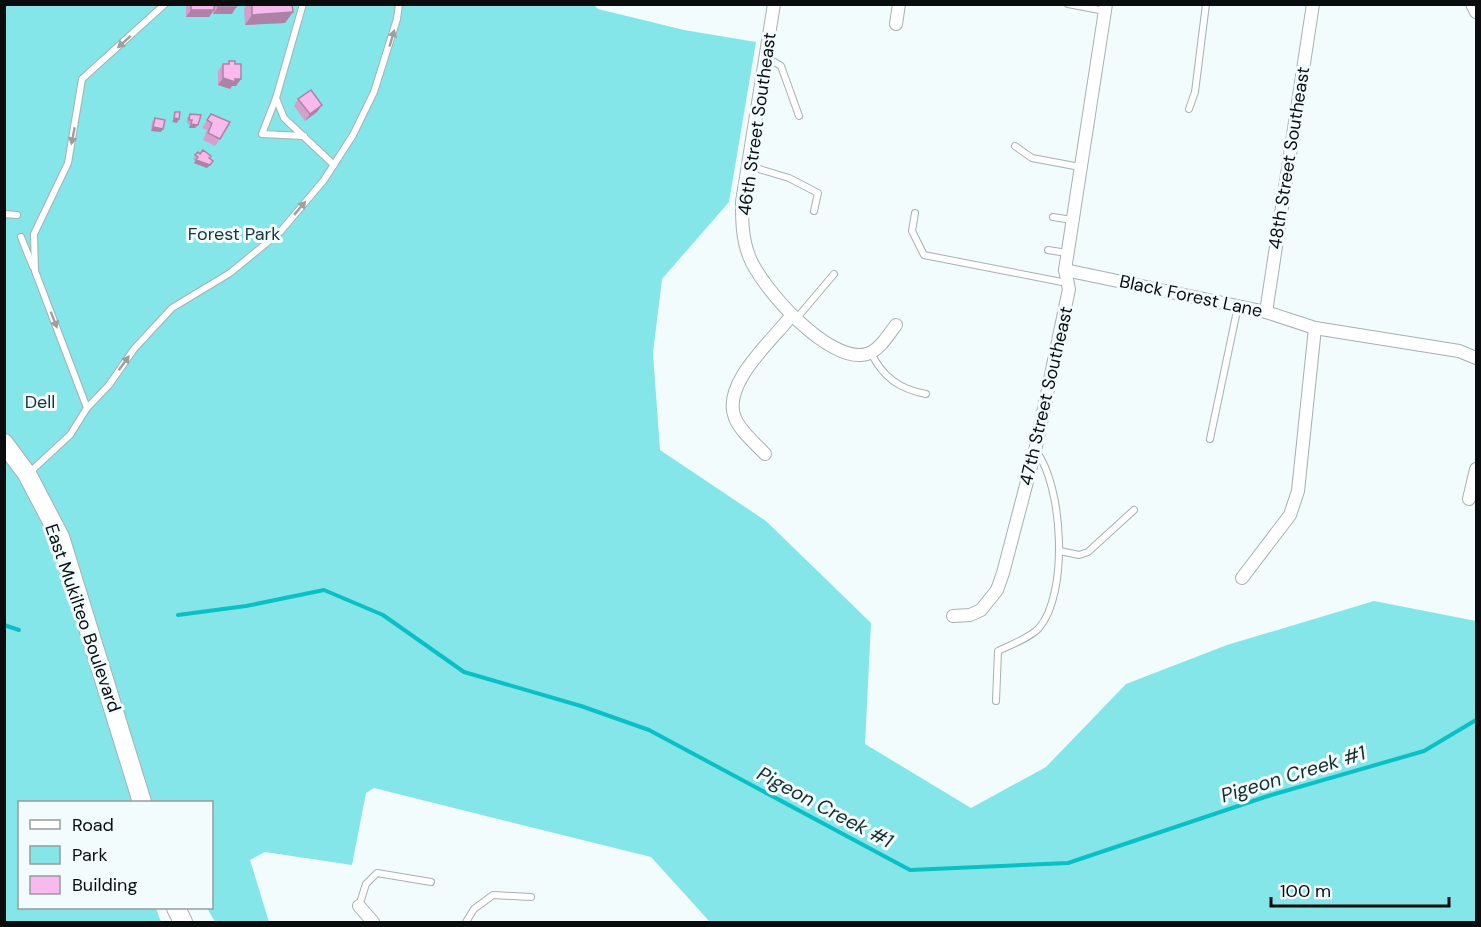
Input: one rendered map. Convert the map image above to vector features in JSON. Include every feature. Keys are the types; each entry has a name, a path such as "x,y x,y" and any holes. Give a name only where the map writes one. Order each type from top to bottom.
{"main road":[{"name":"East Mukilteo Boulevard","path":"4,443 60,537 142,801"}],"street":[{"name":"46th Street Southeast","path":"774,4 742,202 742,227 749,257 767,287 793,317 832,345 850,353 865,355 870,352"},
{"path":"896,24 899,4"},
{"name":"48th Street Southeast","path":"1266,312 1313,4"},
{"path":"1472,4 1476,12"},
{"name":"47th Street Southeast","path":"953,615 970,615 981,610 997,590 1035,451 1069,289 1065,270 1106,8"},
{"name":"Black Forest Lane","path":"1065,270 1266,312 1314,328 1459,351 1476,358"},
{"path":"765,454 735,419 733,405 735,390 741,376 793,317"},
{"path":"870,352 896,325"},
{"path":"1242,578 1290,515 1298,490 1314,328"},
{"path":"1469,499 1476,470"},
{"path":"359,906 373,922"}],"lane":[{"path":"35,271 34,234 68,163 82,79 165,4"},
{"path":"303,4 276,98 262,134 304,136"},
{"path":"17,464 70,435 87,408 172,308 230,273 280,232 334,165 353,135 374,92 398,19 399,4"},
{"path":"1068,4 1106,8"},
{"path":"1189,110 1195,92 1206,4"},
{"path":"766,57 780,66 799,116"},
{"path":"276,98 284,118 334,165"},
{"path":"1015,146 1032,158 1081,167"},
{"path":"749,166 789,178 818,193 814,211"},
{"path":"915,213 912,231 924,255 1067,283"},
{"path":"4,214 16,215"},
{"path":"1053,217 1073,220"},
{"path":"21,237 87,408"},
{"path":"1048,250 1068,253"},
{"path":"793,317 834,274"},
{"path":"1210,439 1238,306"},
{"path":"870,352 877,365 892,381 907,390 926,394"},
{"path":"996,701 998,651 1038,630 1048,614 1057,584 1060,550 1048,473 1035,451"},
{"path":"1060,550 1079,555 1088,552 1134,510"},
{"path":"359,906 366,884 377,873 431,882"},
{"path":"466,922 474,909 493,895 531,897"}],"green space":[{"path":"5,5 594,5 598,9 684,30 756,42 729,202 662,279 653,353 660,450 766,521 871,623 865,744 971,808 1046,767 1126,684 1227,645 1374,601 1476,621 1476,922 710,922 651,857 374,788 366,793 352,865 265,852 250,860 269,922 215,922 208,909 213,909 213,801 18,801 18,909 156,909 161,922 5,922"}],"building":[{"path":"191,4 214,4 214,10 191,10"},
{"path":"218,4 236,4 236,7 218,7"},
{"path":"252,4 292,4 293,12 252,15"},
{"path":"229,61 241,64 241,79 235,79 235,82 223,78 223,64 229,64"},
{"path":"311,90 322,105 310,114 298,99"},
{"path":"175,112 180,112 179,119 174,118"},
{"path":"190,114 201,115 198,125 191,124"},
{"path":"211,114 230,122 220,139 208,133 212,123 207,120"},
{"path":"155,118 165,120 163,129 153,127"},
{"path":"203,150 211,156 209,158 213,161 210,165 196,160 198,157 195,155 198,152 200,154"}],"waterway":[{"name":"Pigeon Creek #1","path":"178,615 246,606 324,590 383,615 464,672 581,706 649,730 910,870 1068,863 1268,796 1424,751 1476,720"},
{"name":"Pigeon Creek #1","path":"4,625 19,630"}],"park label":[{"name":"Forest Park","path":"234,234"},
{"name":"Dell","path":"40,402"}]}
